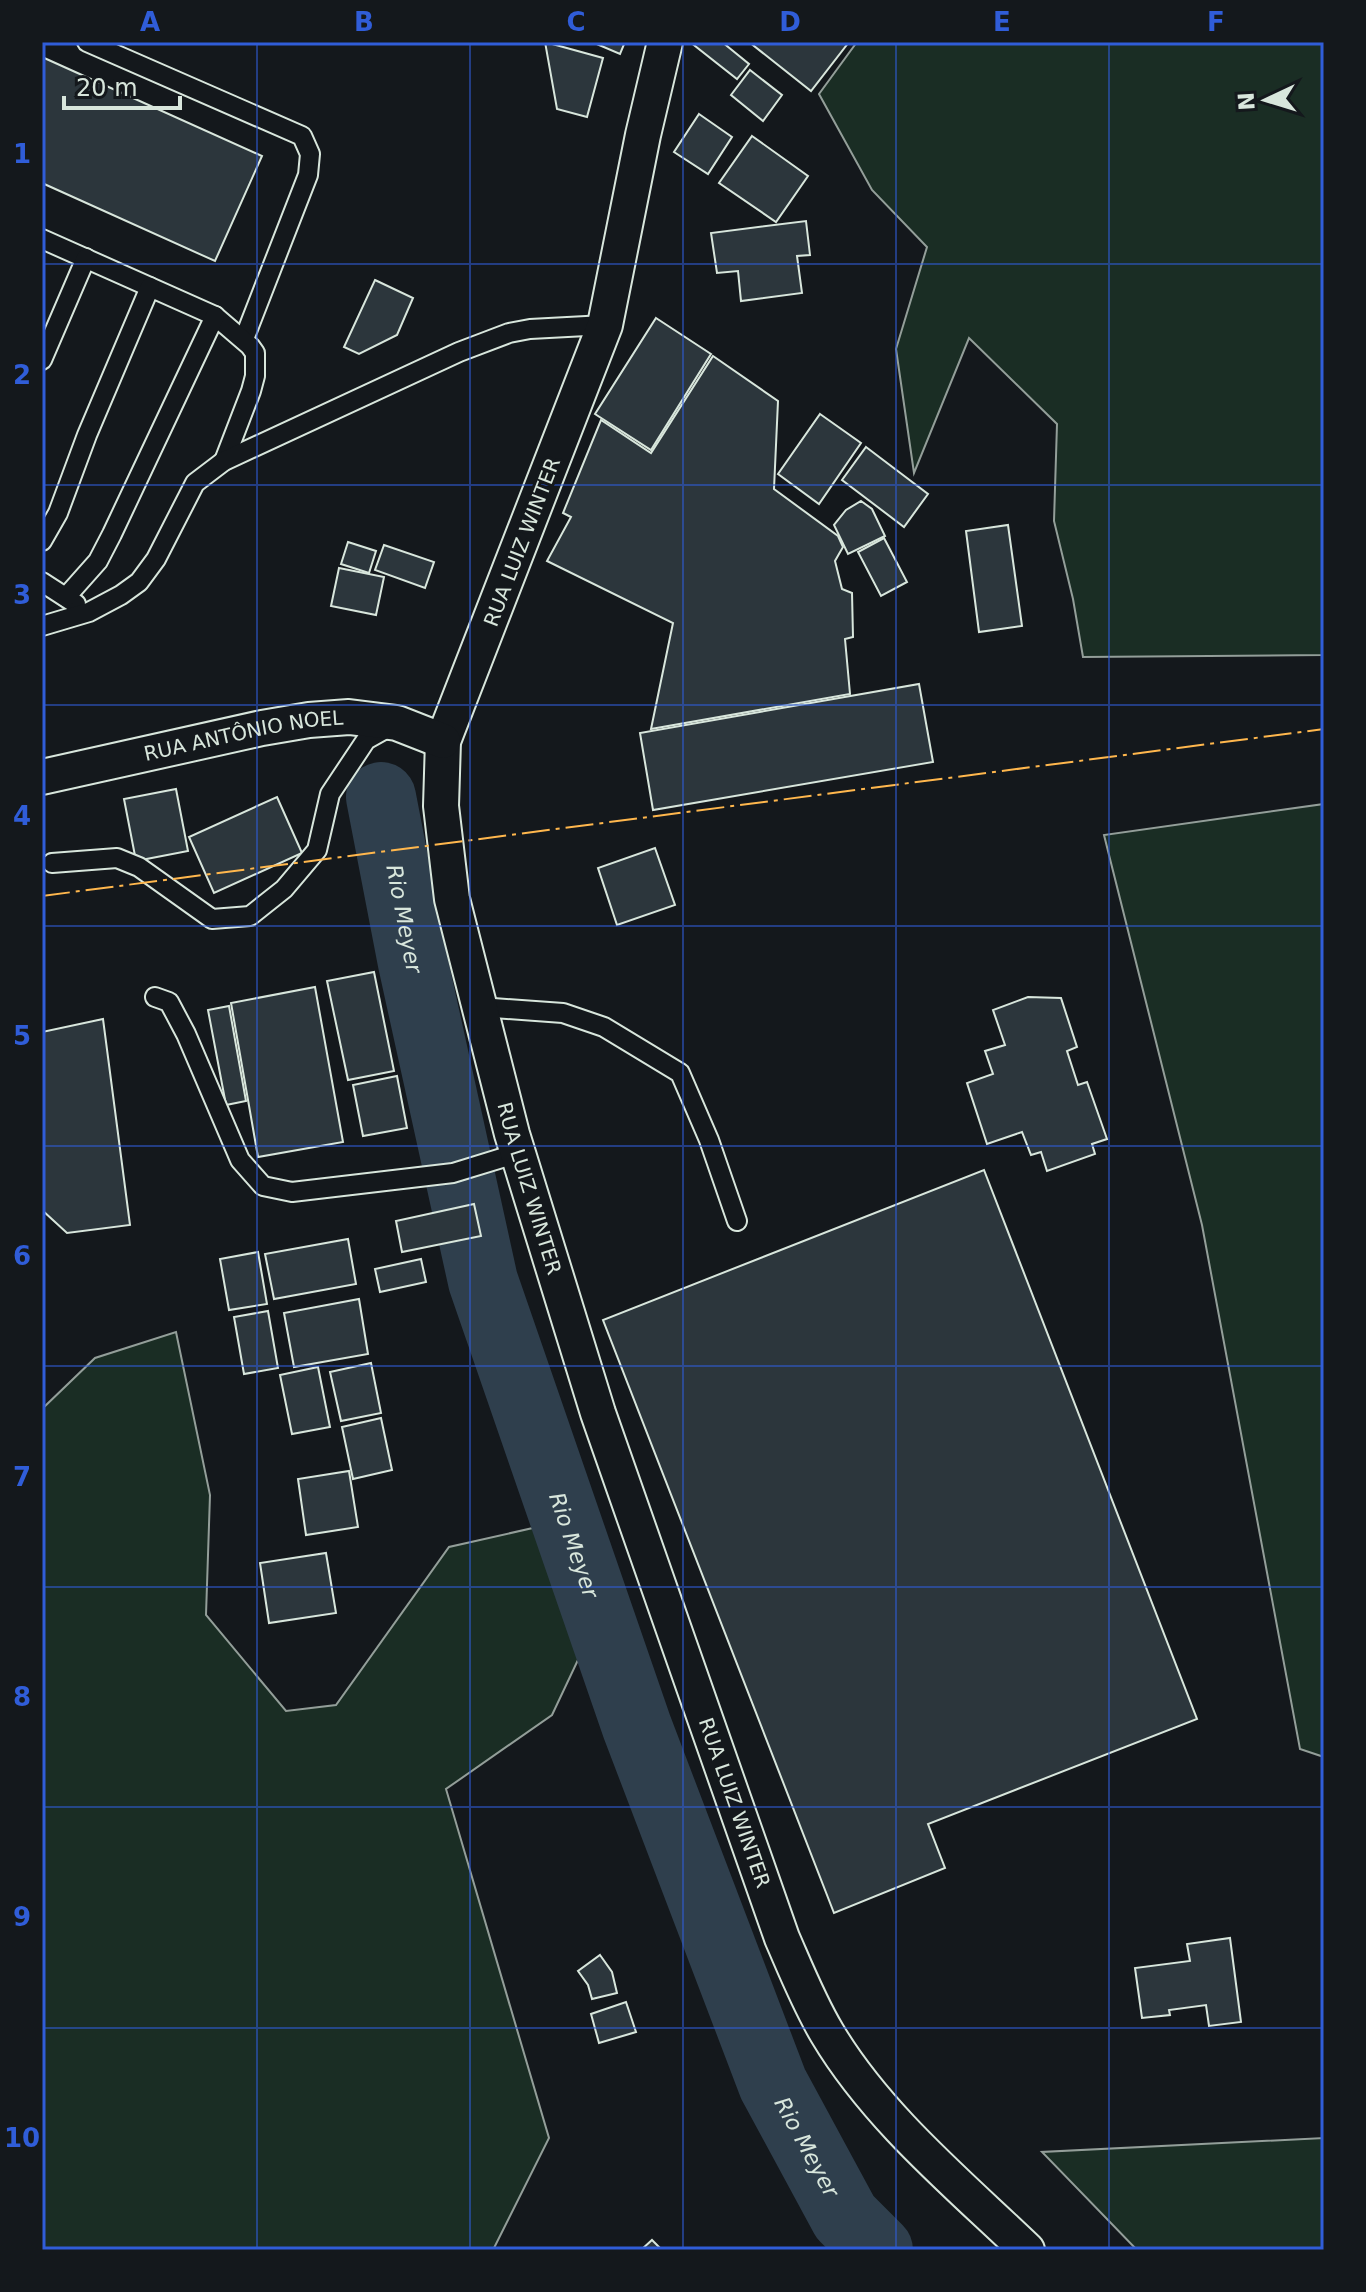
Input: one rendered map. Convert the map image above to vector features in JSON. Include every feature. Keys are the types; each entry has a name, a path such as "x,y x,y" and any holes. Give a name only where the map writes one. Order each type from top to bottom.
{"street":[{"name":"RUA LUIZ WINTER","path":"665,42 605,325 443,741 441,806 452,899 516,1154 598,1413 782,1938 804,1991 828,2034 865,2086 910,2138 1027,2250"},
{"name":"RUA ANTÔNIO NOEL","path":"42,777 309,720 349,717 397,723 443,741"}],"lane":[{"path":"87,42 302,136 310,154 308,175 244,339"},
{"path":"42,239 215,316 244,339 255,353 257,364 251,391 224,461"},
{"path":"42,360 86,258"},
{"path":"42,541 58,513 87,435 150,287"},
{"path":"66,597 98,561 126,508 215,316"},
{"path":"42,626 89,612 139,582 156,559 195,483 224,461 459,352 499,337 530,329 605,325"},
{"path":"42,582 89,612"},
{"path":"52,863 117,858 139,867 212,919 250,916 284,889 317,850 330,794 366,740 397,723"},
{"path":"155,997 169,1002 240,1160 263,1186 292,1192 453,1173 516,1154"},
{"path":"480,1007 563,1013 604,1027 680,1073 709,1140 737,1221"}],"green space":[{"path":"857,42 1324,42 1324,655 1083,657 1054,521 1057,424 969,338 914,473 896,349 927,247 872,190 819,94"},
{"path":"1324,804 1324,1757 1300,1749 1202,1225 1104,835"},
{"path":"176,1332 210,1495 206,1615 286,1711 336,1705 449,1547 546,1525 594,1626 552,1715 446,1789 549,2138 493,2250 42,2250 42,1409 95,1358"},
{"path":"1324,2138 1324,2250 1137,2250 1042,2152"}],"building":[{"path":"545,42 603,58 587,117 557,109"},
{"path":"592,42 625,42 620,54"},
{"path":"690,42 722,42 749,64 737,79"},
{"path":"749,42 849,42 811,91"},
{"path":"42,57 262,156 215,261 42,183"},
{"path":"750,70 782,95 763,121 731,95"},
{"path":"699,114 732,137 708,174 674,152"},
{"path":"752,136 808,176 776,222 719,183"},
{"path":"806,221 810,255 797,256 802,293 741,301 738,271 717,273 711,233"},
{"path":"375,280 413,298 397,335 359,354 344,347"},
{"path":"656,318 711,354 651,450 595,414"},
{"path":"713,356 778,401 774,489 838,536 843,547 835,561 842,589 852,593 853,637 845,639 850,694 651,729 673,623 547,561 571,517 563,513 601,420 651,453"},
{"path":"820,414 861,443 819,504 778,474"},
{"path":"866,447 928,494 904,527 842,480"},
{"path":"861,501 872,509 885,536 848,554 834,525 846,510"},
{"path":"1008,525 1022,626 979,632 966,531"},
{"path":"884,538 907,582 881,596 858,552"},
{"path":"348,542 376,551 369,573 341,564"},
{"path":"384,545 434,562 425,588 375,570"},
{"path":"339,568 384,577 376,615 331,606"},
{"path":"919,684 933,762 653,810 640,733"},
{"path":"176,789 188,851 136,861 124,799"},
{"path":"277,797 302,853 214,893 189,837"},
{"path":"655,848 675,905 617,925 598,868"},
{"path":"374,972 394,1071 348,1080 327,981"},
{"path":"315,987 343,1142 258,1157 231,1003"},
{"path":"1028,997 1061,998 1077,1047 1067,1051 1078,1085 1087,1082 1107,1139 1092,1144 1095,1154 1047,1171 1041,1152 1031,1155 1022,1132 987,1144 967,1083 993,1074 985,1051 1005,1045 993,1010"},
{"path":"229,1006 246,1101 226,1105 208,1010"},
{"path":"103,1019 130,1225 67,1233 42,1210 42,1032"},
{"path":"397,1076 407,1128 363,1136 353,1085"},
{"path":"984,1170 1197,1719 928,1824 945,1868 834,1913 603,1320"},
{"path":"474,1204 481,1236 402,1252 396,1221"},
{"path":"348,1239 356,1284 274,1299 265,1254"},
{"path":"258,1252 267,1304 229,1310 220,1259"},
{"path":"421,1259 426,1282 380,1292 375,1269"},
{"path":"359,1299 368,1354 294,1367 284,1313"},
{"path":"268,1311 278,1368 244,1374 234,1317"},
{"path":"371,1363 381,1413 341,1421 330,1372"},
{"path":"318,1367 330,1427 292,1434 280,1375"},
{"path":"381,1418 392,1470 353,1479 342,1427"},
{"path":"349,1471 358,1527 306,1535 298,1479"},
{"path":"326,1553 336,1613 269,1623 260,1563"},
{"path":"1230,1938 1241,2022 1209,2026 1206,2005 1169,2010 1170,2015 1142,2018 1135,1968 1190,1961 1187,1944"},
{"path":"600,1955 612,1972 617,1993 592,1999 588,1985 578,1971"},
{"path":"626,2002 636,2032 599,2043 591,2014"},
{"path":"652,2240 662,2250 641,2250"}],"waterway":[{"name":"Rio Meyer","path":"381,797 413,963 483,1281 637,1727 773,2084 845,2217 878,2250"}],"power":[{"path":"42,896 1324,729"}]}
